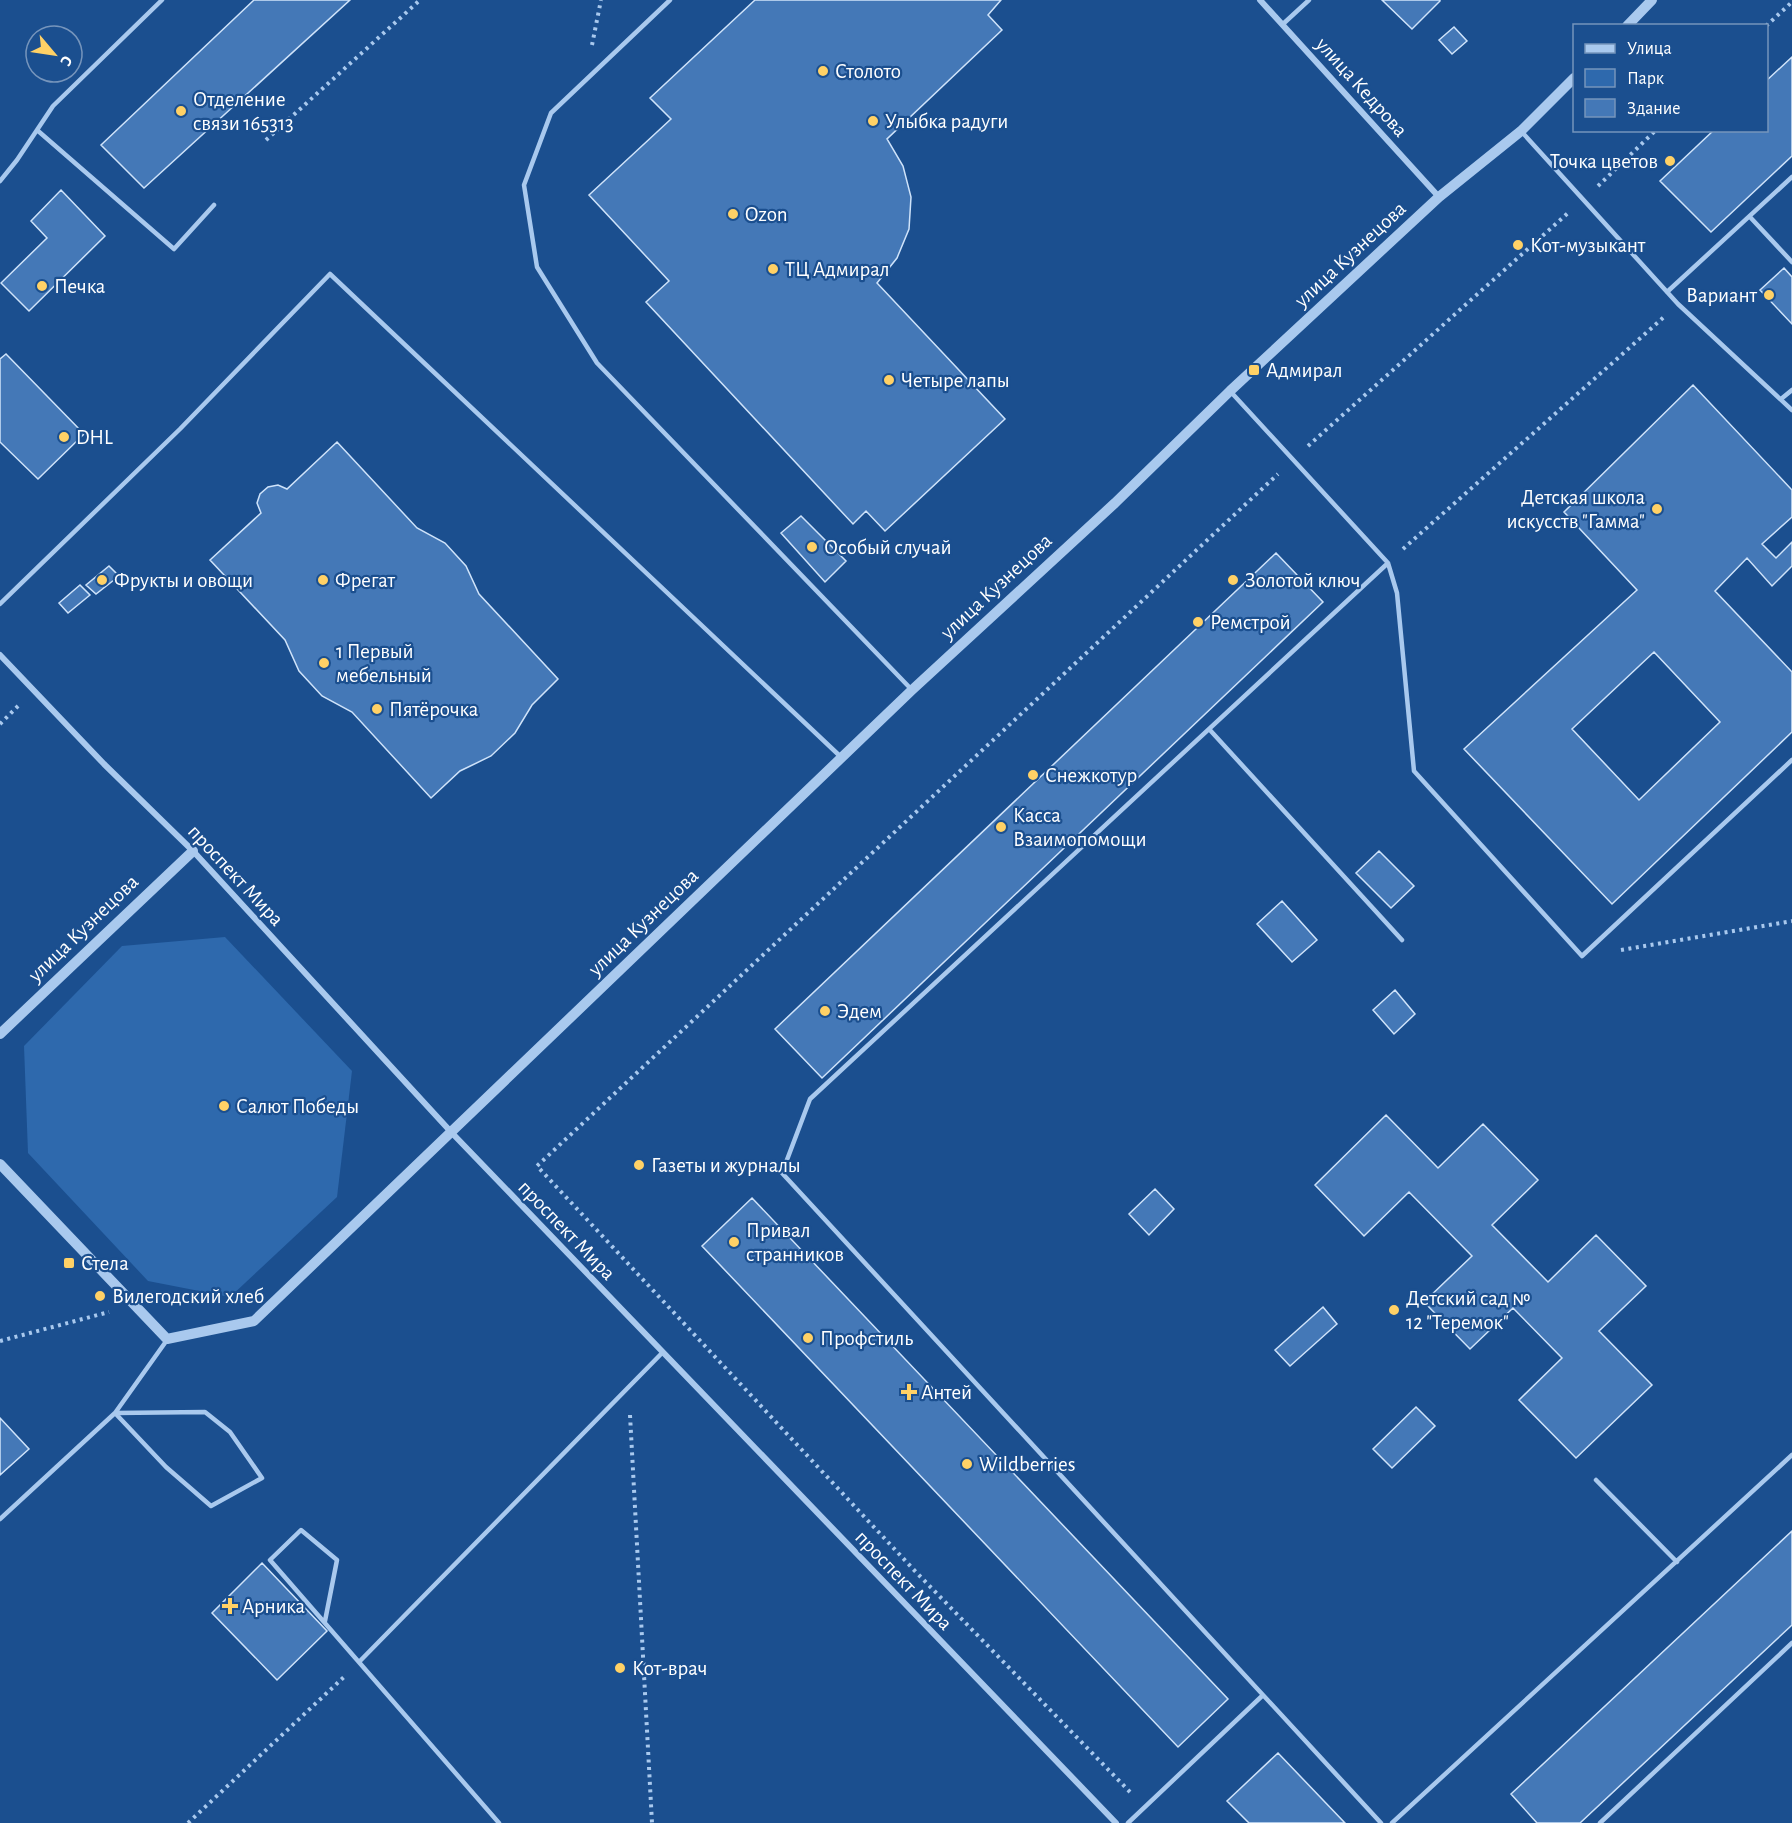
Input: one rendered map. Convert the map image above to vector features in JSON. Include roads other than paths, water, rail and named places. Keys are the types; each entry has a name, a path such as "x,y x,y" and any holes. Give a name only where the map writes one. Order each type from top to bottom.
{"street":[{"name":"улица Кедрова","path":"1260,0 1439,197"},
{"path":"1629,24 1652,0"},
{"name":"улица Кузнецова","path":"167,1339 254,1321 912,690 1115,503 1230,391 1439,197 1521,131 1573,80"},
{"name":"проспект Мира","path":"0,655 104,764 193,851 452,1133 1116,1823"},
{"name":"улица Кузнецова","path":"0,1034 193,851"},
{"path":"0,1164 133,1306 167,1339"}],"lane":[{"path":"0,181 71,87 162,0"},
{"path":"670,0 551,113 524,185 537,267 597,363 912,690"},
{"path":"1283,24 1309,0"},
{"path":"37,130 174,249 214,205"},
{"path":"1521,131 1678,304 1792,410"},
{"path":"1667,292 1792,177"},
{"path":"1750,217 1792,262"},
{"path":"0,604 180,429 330,274 842,758"},
{"path":"1781,399 1792,390"},
{"path":"1230,391 1388,563 1396,593 1414,771 1582,956 1792,760"},
{"path":"1382,1823 1262,1696 782,1173 810,1099 1388,563"},
{"path":"1209,729 1402,940"},
{"path":"0,1519 115,1413 167,1339"},
{"path":"360,1661 628,1385 662,1353"},
{"path":"205,1412 231,1432 262,1478 211,1506 166,1467 115,1413 205,1412"},
{"path":"1392,1823 1792,1455"},
{"path":"1596,1480 1677,1562"},
{"path":"325,1621 337,1560 301,1530 270,1560 499,1823"},
{"path":"1600,1823 1792,1643"},
{"path":"1128,1823 1262,1696"}],"place":[{"name":"Столото","path":"823,71"},
{"name":"Отделение связи 165313","path":"181,111"},
{"name":"Улыбка радуги","path":"873,121"},
{"name":"Точка цветов","path":"1670,161"},
{"name":"Ozon","path":"733,214"},
{"name":"Кот-музыкант","path":"1518,245"},
{"name":"ТЦ Адмирал","path":"773,269"},
{"name":"Печка","path":"42,286"},
{"name":"Вариант","path":"1769,295"},
{"name":"Адмирал","path":"1254,370"},
{"name":"Четыре лапы","path":"889,380"},
{"name":"DHL","path":"64,437"},
{"name":"Детская школа искусств \"Гамма\"","path":"1657,509"},
{"name":"Особый случай","path":"812,547"},
{"name":"Фрукты и овощи","path":"102,580"},
{"name":"Фрегат","path":"323,580"},
{"name":"Золотой ключ","path":"1233,580"},
{"name":"Ремстрой","path":"1198,622"},
{"name":"1 Первый мебельный","path":"324,663"},
{"name":"Пятёрочка","path":"377,709"},
{"name":"Снежкотур","path":"1033,775"},
{"name":"Касса Взаимопомощи","path":"1001,827"},
{"name":"Эдем","path":"825,1011"},
{"name":"Салют Победы","path":"224,1106"},
{"name":"Газеты и журналы","path":"639,1165"},
{"name":"Привал странников","path":"734,1242"},
{"name":"Стела","path":"69,1263"},
{"name":"Вилегодский хлеб","path":"100,1296"},
{"name":"Детский сад № 12 \"Теремок\"","path":"1394,1310"},
{"name":"Профстиль","path":"808,1338"},
{"name":"Антей","path":"909,1392"},
{"name":"Wildberries","path":"967,1464"},
{"name":"Арника","path":"230,1606"},
{"name":"Кот-врач","path":"620,1668"}]}
